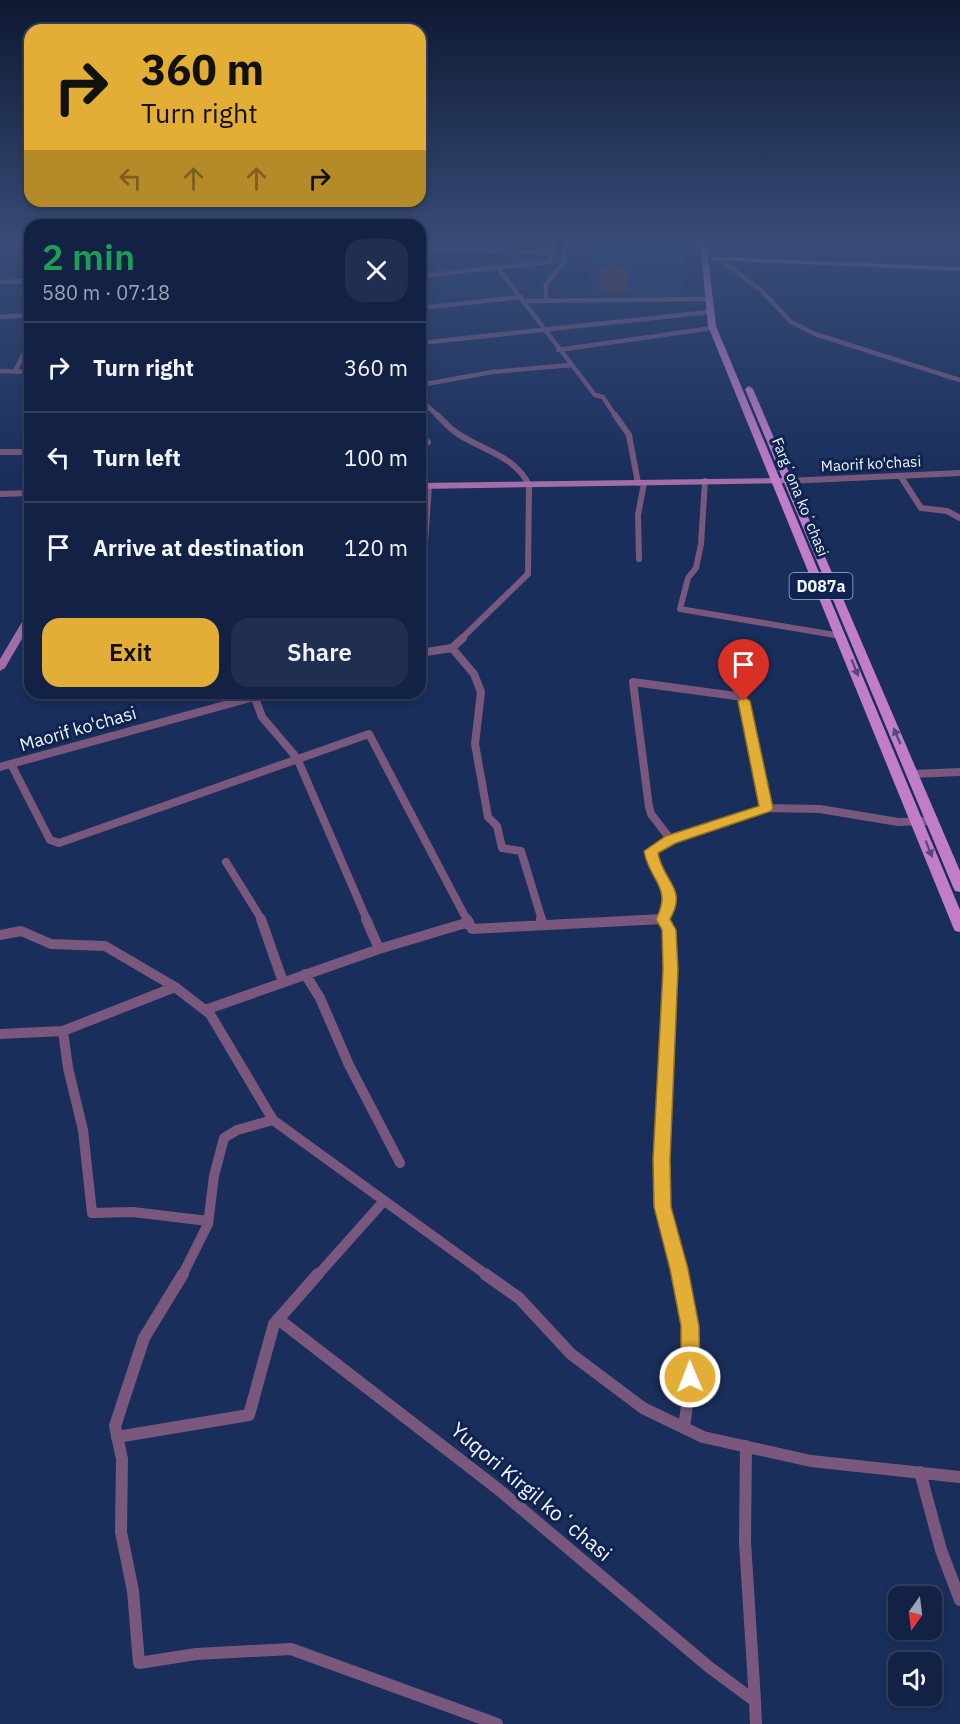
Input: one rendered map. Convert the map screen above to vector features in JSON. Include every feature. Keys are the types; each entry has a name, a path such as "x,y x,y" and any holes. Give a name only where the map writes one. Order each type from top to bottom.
{"main road":[{"name":"Fargʻona koʻchasi","path":"712,320 960,887"},
{"name":"Fargʻona koʻchasi","path":"722,320 841,636 960,927"}],"street":[{"path":"537,320 558,350 586,380 595,395 603,397 629,435 641,483 638,515 639,559"},
{"path":"426,342 636,320"},
{"path":"789,320 815,334 960,380"},
{"path":"558,350 713,328"},
{"path":"15,371 24,354"},
{"path":"426,384 492,372 571,365"},
{"path":"0,371 24,372"},
{"path":"426,405 455,432 513,463 529,484 528,574 452,648 426,652"},
{"path":"0,452 24,452"},
{"name":"Maorif ko'chasi","path":"426,486 783,481 900,477 960,472"},
{"path":"900,477 921,507 947,511 960,518"},
{"path":"705,482 701,544 696,568 688,578 680,609 841,636"},
{"path":"0,494 24,494"},
{"path":"0,668 24,627"},
{"path":"452,648 474,674 481,692 475,744 488,817 497,826 502,848 521,851 543,926"},
{"path":"671,840 657,823 649,807 633,682 743,697 766,808"},
{"name":"Maorif ko'chasi","path":"0,767 251,699"},
{"path":"255,699 262,717 297,758 379,949"},
{"path":"11,764 50,840 59,843 369,734 472,929 663,919"},
{"path":"912,774 960,772"},
{"path":"663,919 670,908 671,894 652,859 651,851 671,840 766,808 820,809 878,820 932,821"},
{"path":"226,862 259,912 282,982"},
{"path":"663,919 669,930 671,970 662,1207 679,1269 690,1326 690,1377 684,1428"},
{"path":"204,1010 379,949 469,922"},
{"path":"0,935 21,931 51,944 105,946 175,987 204,1010 227,1039 273,1120 383,1202 519,1298 571,1354 643,1408 703,1437 811,1461 960,1477"},
{"path":"305,974 320,998 348,1065 400,1163"},
{"path":"0,1034 63,1031 175,987"},
{"path":"63,1031 68,1068 83,1130 92,1213 133,1212 208,1221"},
{"path":"273,1120 237,1130 224,1138 214,1176 208,1221 185,1271 144,1338 115,1426 122,1459 121,1533 133,1591 139,1663 196,1654 291,1649 497,1724"},
{"path":"117,1437 249,1415 273,1324 383,1202"},
{"name":"Yuqori Kirgil koʻchasi","path":"278,1319 498,1489 690,1651 755,1701"},
{"path":"746,1446 745,1542 756,1724"},
{"path":"920,1472 940,1550 960,1600"}],"route":[{"path":"690,1377 690,1326 679,1269 662,1207 666,1045 671,970 669,930 663,919 670,908 671,894 652,859 651,851 671,840 766,808 744,701"}]}
